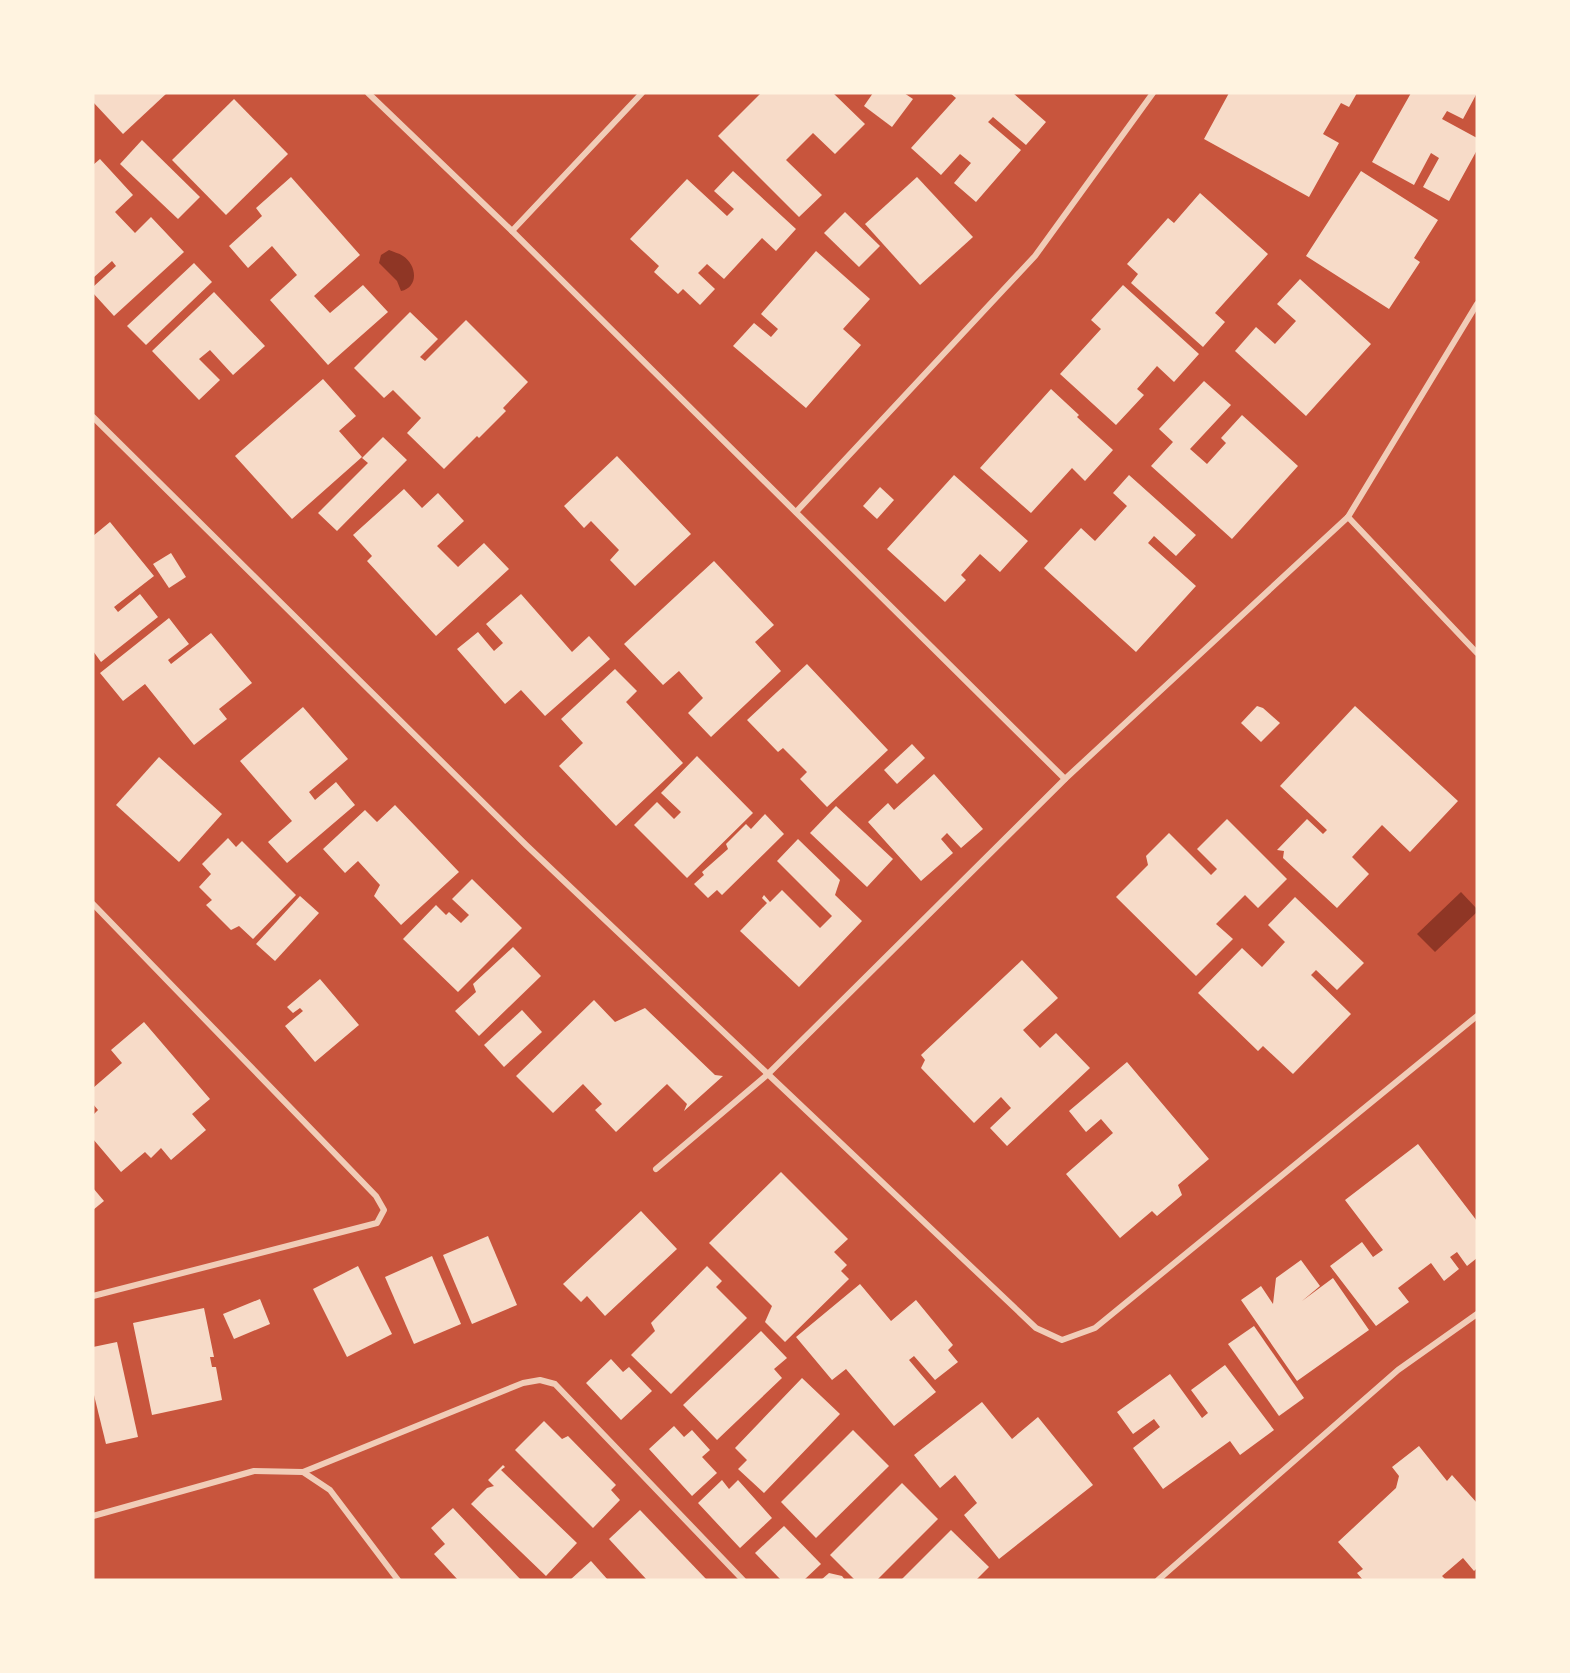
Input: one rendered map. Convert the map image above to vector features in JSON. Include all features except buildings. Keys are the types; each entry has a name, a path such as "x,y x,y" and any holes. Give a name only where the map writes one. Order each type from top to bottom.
{"street":[{"path":"368,93 512,231 1065,779"},
{"path":"512,231 642,93"},
{"path":"796,512 1035,256 1153,93"},
{"path":"656,1169 767,1075 1065,779 1348,517 1477,304"},
{"path":"93,417 526,845 767,1075 1036,1328 1062,1340 1095,1328 1477,1016"},
{"path":"1348,517 1477,653"},
{"path":"93,904 376,1196 384,1210 377,1223 93,1296"},
{"path":"1158,1580 1398,1370 1477,1314"},
{"path":"93,1516 254,1471 303,1472 523,1383 540,1380 555,1384 743,1580"},
{"path":"303,1472 330,1490 398,1580"}],"shaded area":[{"path":"389,250 403,256 411,265 413,281 407,289 401,291 397,281 379,263 381,255"},
{"path":"1461,892 1477,909 1477,912 1435,952 1417,934"}]}
